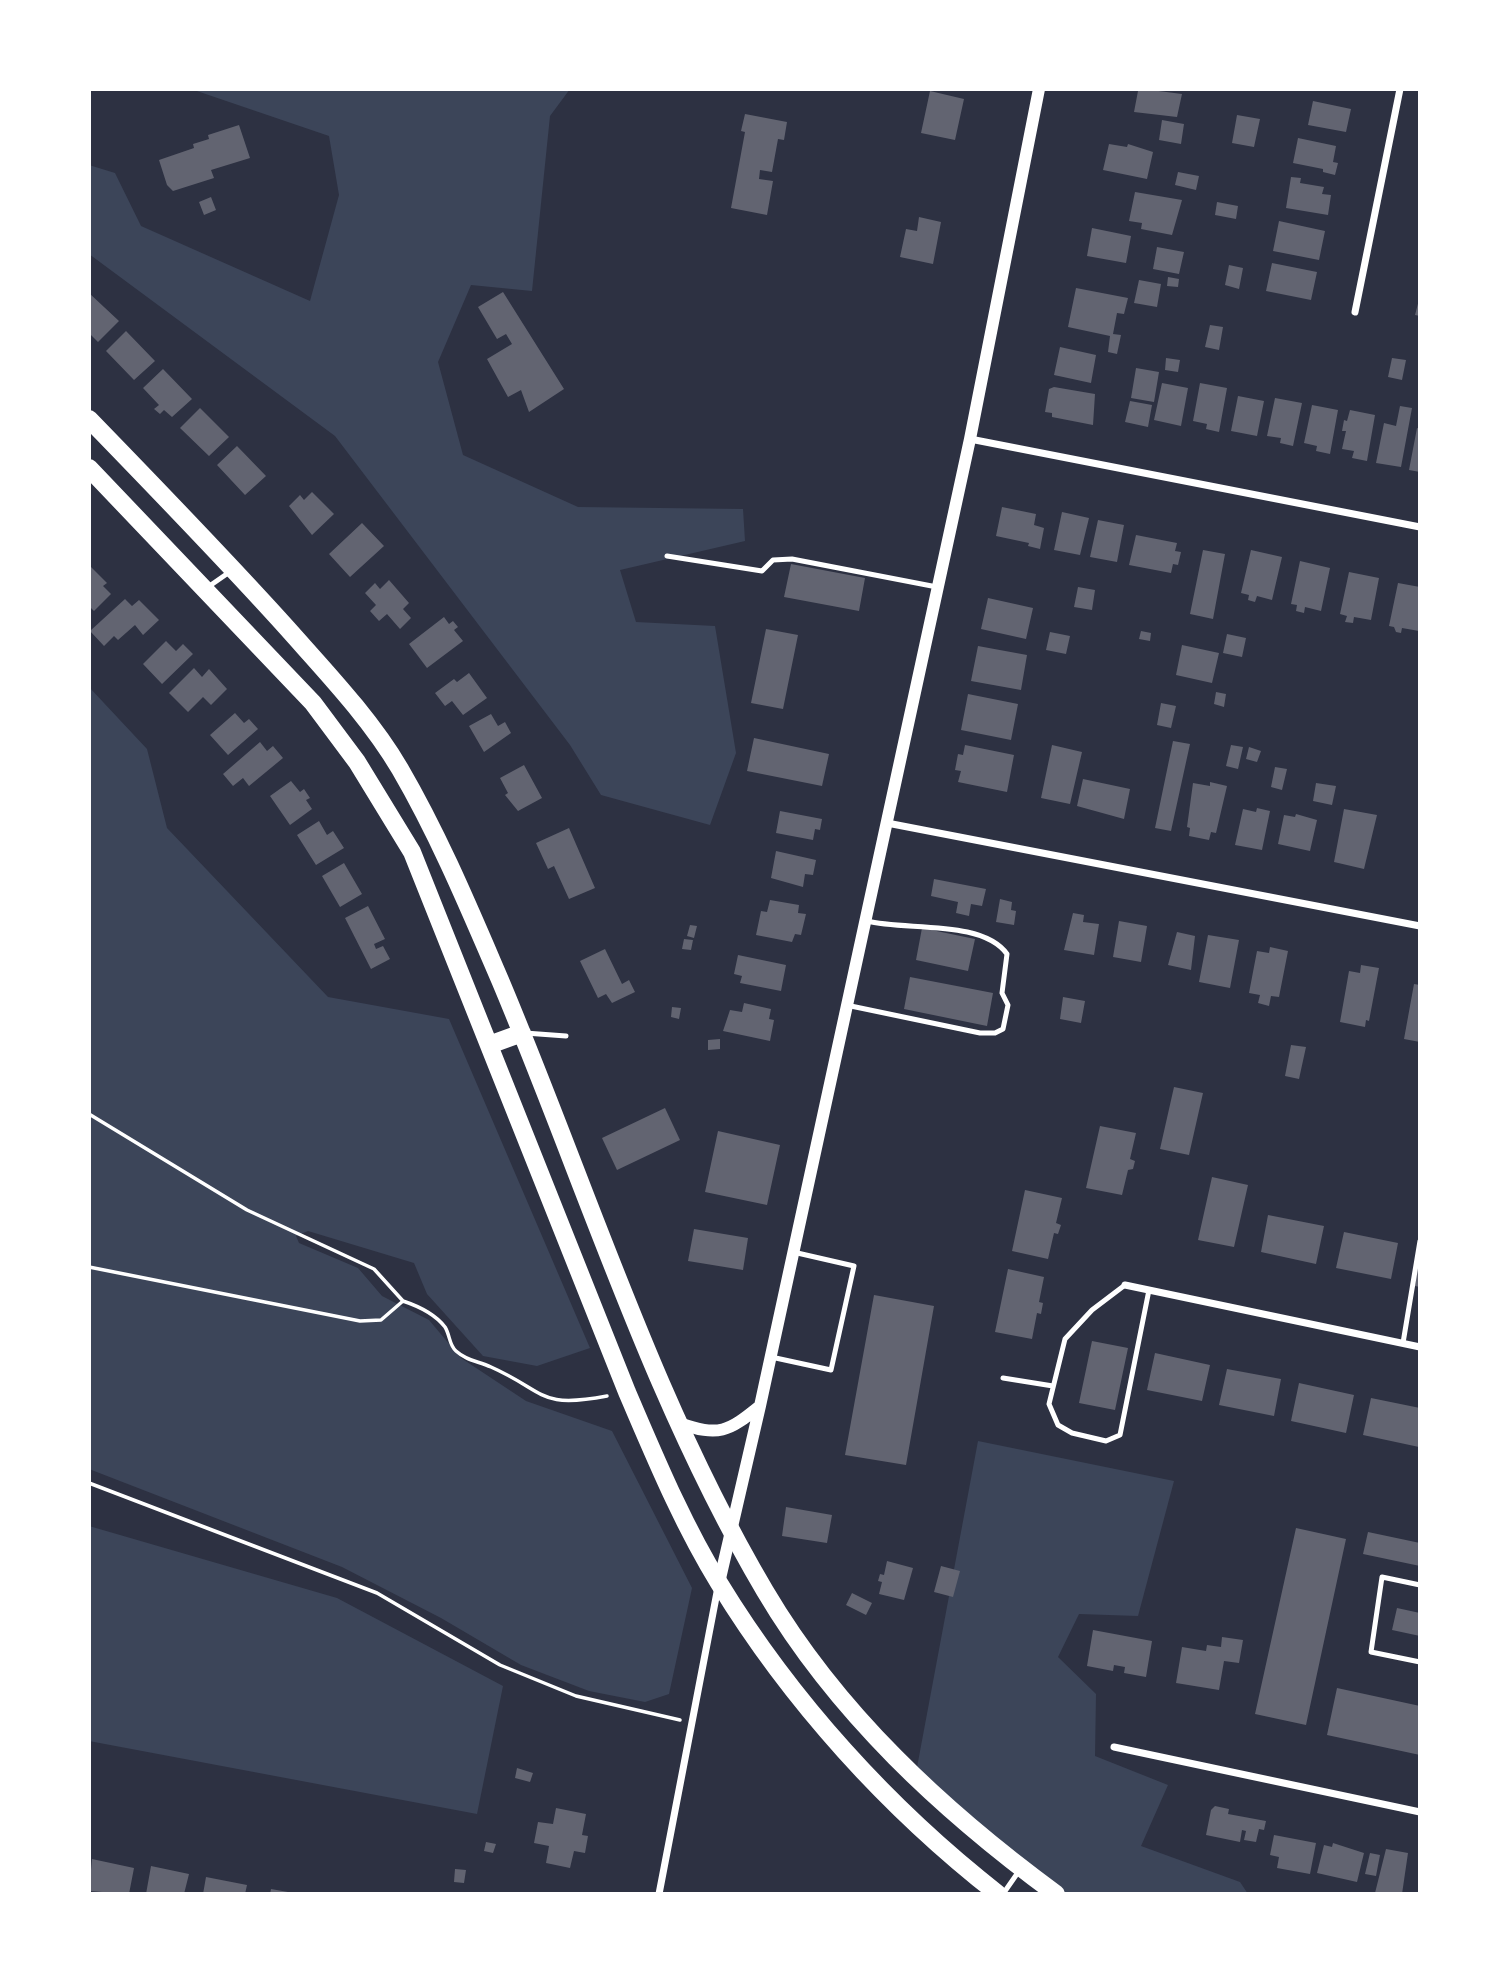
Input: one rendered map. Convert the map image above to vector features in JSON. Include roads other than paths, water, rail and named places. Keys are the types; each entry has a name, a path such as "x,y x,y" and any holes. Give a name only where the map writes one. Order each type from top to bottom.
{"main road":[{"path":"89,419 233,569 330,676 398,765 457,880 522,1033 692,1457 766,1593 834,1687 900,1763 986,1842 1056,1894"},
{"path":"89,468 313,703 357,762 412,852 627,1392 659,1468 719,1583 783,1676 845,1749 904,1813 1000,1894"},
{"path":"489,1045 522,1033"}],"street":[{"path":"659,1894 719,1583 771,1357 970,439 1038,89"},
{"path":"1355,312 1400,89"},
{"path":"970,439 1420,527"},
{"path":"887,823 1420,926"},
{"path":"1125,1285 1420,1347"},
{"path":"679,1423 710,1432 724,1431 760,1406"},
{"path":"1114,1747 1420,1812"}],"lane":[{"path":"667,556 762,571 773,560 792,559 937,587"},
{"path":"205,589 233,569"},
{"path":"846,1005 980,1033 995,1033 1003,1029 1006,1016 1008,1005 1002,988 1007,954 998,946 972,934 907,923 890,927 865,920"},
{"path":"522,1033 566,1036"},
{"path":"1403,1343 1420,1241"},
{"path":"771,1357 831,1370 854,1266 793,1252"},
{"path":"1125,1285 1073,1328 1065,1339 1049,1405 1058,1425 1072,1433 1106,1441 1120,1435 1149,1290"},
{"path":"1003,1378 1053,1386"},
{"path":"1420,1585 1382,1577 1371,1652 1420,1662"},
{"path":"1000,1894 1021,1868"}]}
